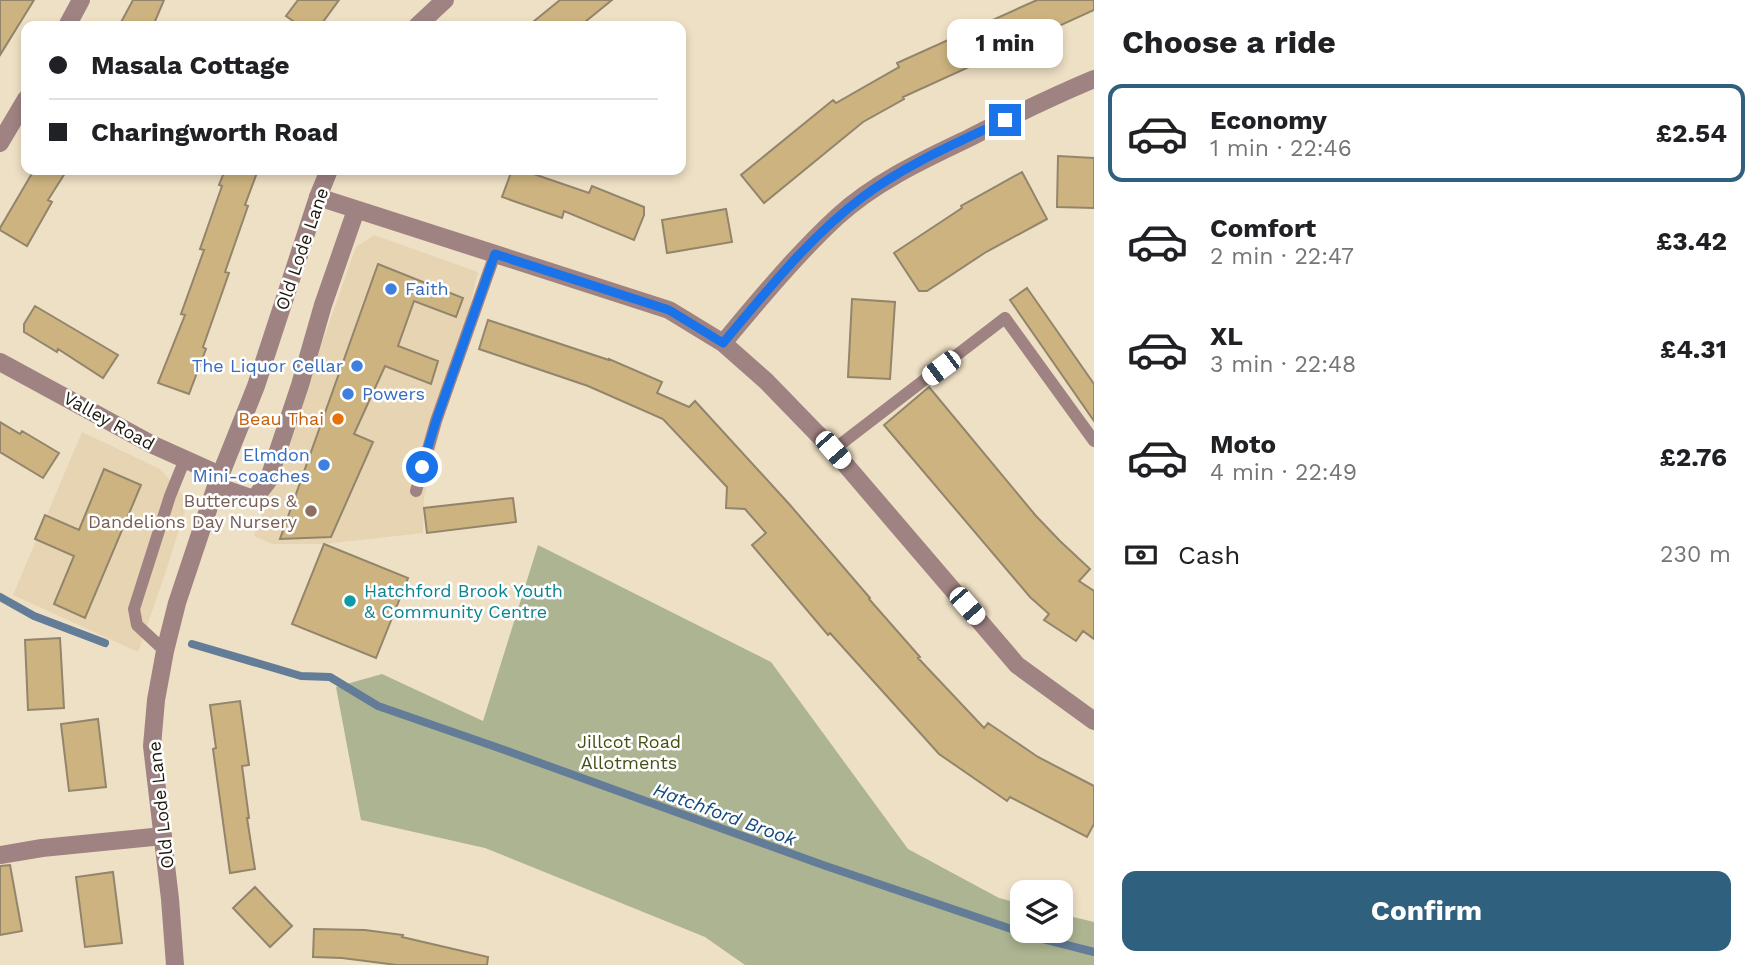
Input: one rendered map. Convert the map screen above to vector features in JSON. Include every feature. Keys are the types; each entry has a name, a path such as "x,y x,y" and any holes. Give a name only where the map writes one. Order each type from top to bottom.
{"street":[{"path":"70,21 81,0"},
{"path":"422,21 445,0"},
{"path":"723,343 792,262 838,216 866,195 908,167 1094,79"},
{"path":"0,143 21,107"},
{"name":"Old Lode Lane","path":"175,965 152,746 156,700 165,651 177,603 218,481 256,386 327,175"},
{"path":"318,197 669,310 723,343 766,381 833,450 1017,665 1094,721"},
{"path":"218,481 254,499 268,481 356,210"},
{"name":"Valley Road","path":"0,362 151,444 185,459 218,481"},
{"path":"0,855 41,848 163,836"}],"lane":[{"path":"416,491 436,421 495,254"},
{"path":"833,450 1005,318 1094,441"},
{"path":"165,651 137,625 134,609 170,496 185,459"}],"shaded area":[{"path":"374,235 478,272 424,497 423,533 324,544 272,544 254,536 356,247"},
{"path":"82,432 160,469 188,501 138,652 13,595"}],"green space":[{"name":"Jillcot Road Allotments","path":"538,545 771,662 908,849 999,898 1010,901 1010,943 1073,943 1073,917 1094,922 1094,965 745,965 705,937 485,848 361,820 336,687 382,674 483,721"}],"building":[{"path":"0,0 34,0 21,21 0,55"},
{"path":"133,0 164,0 155,21 122,21"},
{"path":"298,0 339,0 324,21 293,21 286,16"},
{"path":"560,0 612,0 586,21 534,21"},
{"path":"1037,0 1094,0 1094,10 903,97 904,99 863,122 764,203 741,175 833,100 836,103 899,67 897,63"},
{"path":"1058,156 1094,158 1094,208 1057,207"},
{"path":"1022,172 1047,219 986,252 927,291 919,291 894,253 962,208 961,206"},
{"path":"31,175 64,175 48,200 52,202 27,246 0,228"},
{"path":"223,175 256,175 225,272 229,273 203,347 206,349 189,394 158,383 185,315 181,314 204,250 200,249 222,186 219,185"},
{"path":"510,175 537,175 589,193 592,186 644,207 644,215 634,240 564,211 562,218 502,197"},
{"path":"726,209 732,242 667,253 662,220"},
{"path":"378,264 463,298 456,317 414,301 398,346 438,361 431,384 385,366 354,434 373,442 331,537 280,539"},
{"path":"1027,288 1094,384 1094,421 1010,300"},
{"path":"852,299 895,302 890,379 848,377"},
{"path":"35,306 118,355 103,378 58,349 57,352 24,332 24,324"},
{"path":"488,320 609,359 662,382 657,393 689,407 695,401 790,505 920,657 918,658 984,728 988,723 1038,757 1094,786 1094,824 1087,837 1010,797 1007,801 939,754 830,633 828,635 752,545 766,533 745,509 726,508 727,487 663,419 588,386 479,349"},
{"path":"929,387 1036,516 1090,569 1079,581 1094,591 1094,639 1083,631 1076,641 1044,620 1049,614 1030,597 884,425"},
{"path":"0,422 20,434 22,431 59,453 43,478 0,452"},
{"path":"104,469 141,485 85,618 54,604 74,556 35,539 45,515 79,530"},
{"path":"513,498 516,522 427,533 424,508"},
{"name":"Hatchford Brook Youth & Community Centre","path":"324,544 408,578 376,658 292,624"},
{"path":"60,638 64,708 28,710 25,640"},
{"path":"240,701 249,765 242,766 255,869 230,873 213,749 216,748 210,705"},
{"path":"98,719 106,787 69,791 61,724"},
{"path":"10,865 22,931 0,935 0,866"},
{"path":"113,872 122,943 85,947 76,877"},
{"path":"255,887 292,926 270,947 233,908"},
{"path":"314,929 365,930 403,935 402,937 488,957 487,965 397,965 313,957"}],"waterway":[{"name":"Hatchford Brook","path":"0,597 34,616 105,643"},
{"name":"Hatchford Brook","path":"192,644 301,676 330,677 378,706 823,865 1035,937 1094,952"}],"place":[{"name":"Faith","path":"391,289"},
{"name":"The Liquor Cellar","path":"357,366"},
{"name":"Powers","path":"348,394"},
{"name":"Beau Thai","path":"338,419"},
{"name":"Elmdon Mini-coaches","path":"324,465"},
{"name":"Buttercups & Dandelions Day Nursery","path":"311,511"},
{"name":"Hatchford Brook Youth & Community Centre","path":"350,601"}],"route":[{"path":"422,467 495,254 669,310 723,343 792,262 838,216 908,167 1005,120"}]}
